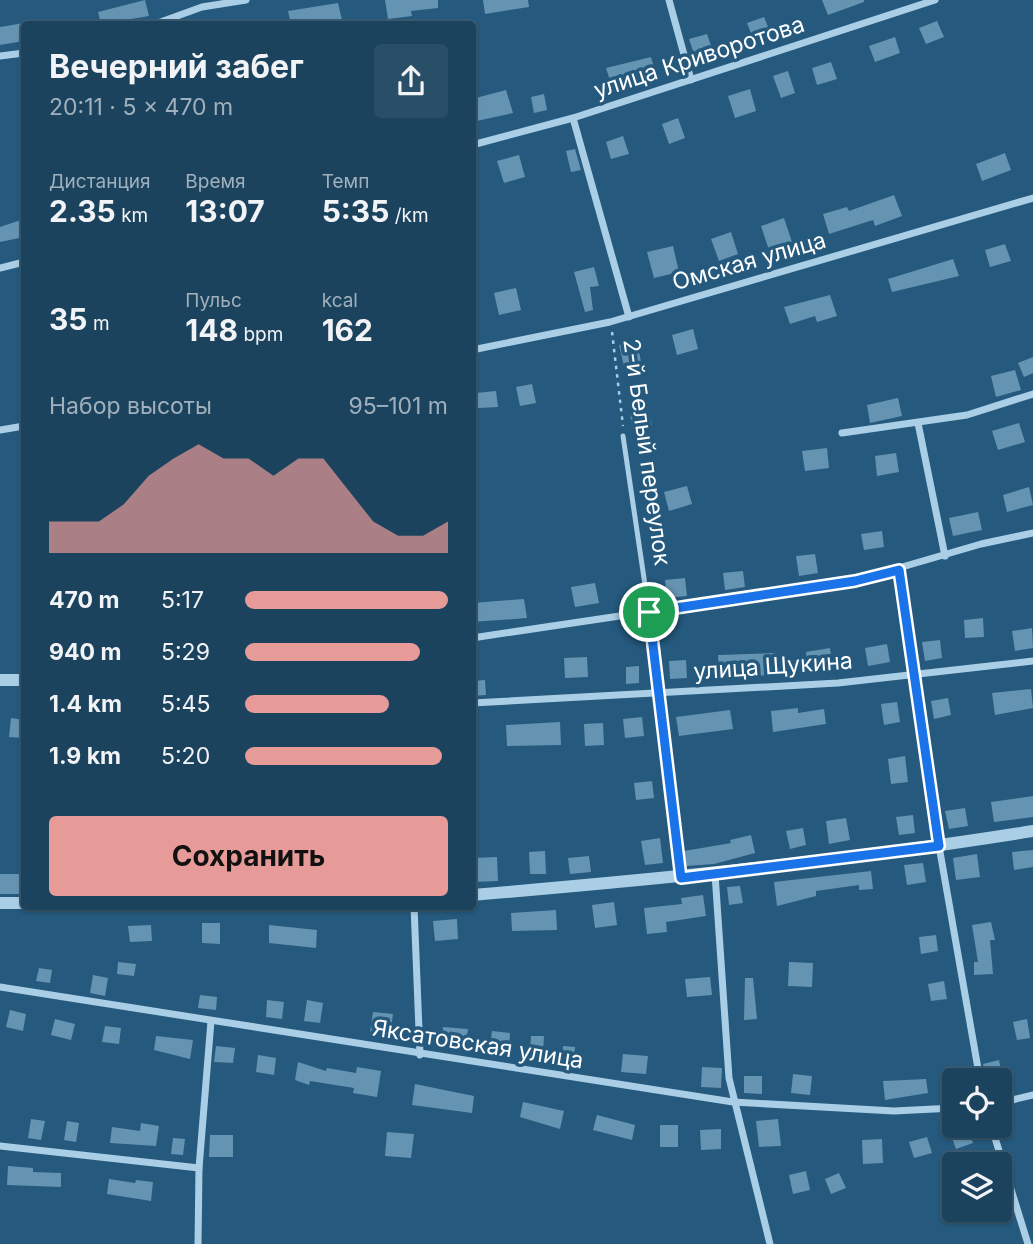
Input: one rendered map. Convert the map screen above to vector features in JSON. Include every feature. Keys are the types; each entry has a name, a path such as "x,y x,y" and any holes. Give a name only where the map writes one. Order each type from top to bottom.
{"street":[{"path":"163,21 202,7 246,0"},
{"path":"669,0 691,80"},
{"name":"улица Криворотова","path":"476,144 573,118 935,0"},
{"path":"0,56 21,53"},
{"path":"573,118 629,317"},
{"name":"Омская улица","path":"476,349 629,317 1033,198"},
{"path":"0,268 21,263"},
{"path":"842,433 967,415 1033,394"},
{"path":"918,423 945,556"},
{"path":"0,430 21,426"},
{"path":"476,637 855,581 981,544 1033,533"},
{"path":"899,570 939,846 978,1068"},
{"name":"улица Щукина","path":"476,703 658,695 838,683 1033,661"},
{"path":"0,680 21,680"},
{"path":"476,895 681,878 939,846 1033,831"},
{"path":"715,874 733,1102 770,1244"},
{"path":"0,903 21,903"},
{"path":"414,910 420,1055"},
{"name":"Яксатовская улица","path":"0,987 733,1102 894,1111 942,1109"},
{"path":"198,1244 199,1168 211,1021"},
{"path":"1012,1100 1033,1095"},
{"path":"995,1138 1028,1244"},
{"path":"0,1146 199,1168"}],"lane":[{"name":"2-й Белый переулок","path":"623,436 649,612 681,878"}],"path":[{"name":"2-й Белый переулок","path":"610,322 617,360 623,436"}],"building":[{"path":"145,0 149,16 100,21 98,12"},
{"path":"385,0 438,0 438,8 411,11 412,16 388,19"},
{"path":"483,0 528,0 529,7 485,14"},
{"path":"822,0 864,0 864,2 828,15"},
{"path":"338,3 342,21 290,21 288,11"},
{"path":"764,17 771,34 754,41 747,23"},
{"path":"937,21 944,37 926,44 919,28"},
{"path":"21,24 21,42 0,45 0,27"},
{"path":"707,34 713,52 695,57 689,39"},
{"path":"895,37 900,53 875,62 869,46"},
{"path":"651,57 656,75 613,90 606,68"},
{"path":"831,62 837,79 817,85 812,68"},
{"path":"788,71 795,93 781,98 773,76"},
{"path":"750,89 756,111 735,118 728,96"},
{"path":"506,90 513,113 476,121 476,98"},
{"path":"544,94 547,110 534,113 531,97"},
{"path":"678,118 685,138 669,144 662,124"},
{"path":"623,136 629,154 611,159 606,142"},
{"path":"575,149 581,170 571,172 566,151"},
{"path":"1005,153 1011,170 982,181 976,164"},
{"path":"519,155 525,177 504,183 497,161"},
{"path":"894,195 902,216 875,226 873,220 829,234 823,214 847,207 849,211"},
{"path":"784,218 792,242 769,250 761,226"},
{"path":"21,220 21,238 0,242 0,227"},
{"path":"731,232 738,254 719,261 711,239"},
{"path":"1005,244 1011,261 990,267 985,250"},
{"path":"673,246 679,272 654,278 647,252"},
{"path":"953,259 959,276 892,292 888,279"},
{"path":"594,267 599,286 590,287 593,310 585,312 574,272"},
{"path":"516,288 521,310 499,315 494,293"},
{"path":"830,295 837,316 817,322 815,316 790,324 784,307"},
{"path":"693,329 698,349 677,355 672,335"},
{"path":"637,341 641,362 624,366 619,345"},
{"path":"1033,357 1033,373 1024,377 1018,363"},
{"path":"1015,370 1021,390 996,397 991,376"},
{"path":"532,384 536,403 520,406 516,387"},
{"path":"496,391 498,407 478,408 476,393"},
{"path":"898,398 902,416 870,423 867,405"},
{"path":"648,410 652,425 633,430 630,415"},
{"path":"1019,423 1025,442 998,450 992,431"},
{"path":"827,448 829,468 805,471 802,451"},
{"path":"896,453 899,472 877,476 875,456"},
{"path":"687,486 692,504 669,511 664,492"},
{"path":"1029,487 1033,505 1007,512 1003,495"},
{"path":"978,512 982,530 953,536 949,518"},
{"path":"882,531 884,547 864,550 861,534"},
{"path":"815,554 818,573 799,576 796,556"},
{"path":"743,571 745,587 725,590 723,573"},
{"path":"685,578 687,596 667,598 665,580"},
{"path":"595,583 599,603 575,607 571,587"},
{"path":"524,599 527,618 476,622 476,603"},
{"path":"983,618 984,637 965,638 964,620"},
{"path":"1032,628 1033,648 1015,651 1012,631"},
{"path":"940,640 942,658 925,661 922,642"},
{"path":"887,644 890,662 868,666 865,648"},
{"path":"830,648 833,669 808,672 806,652"},
{"path":"775,653 777,674 757,676 757,670 719,672 718,655"},
{"path":"587,657 588,677 565,678 564,658"},
{"path":"686,660 687,678 670,679 669,661"},
{"path":"639,666 639,683 626,684 626,667"},
{"path":"485,680 486,695 476,696 476,681"},
{"path":"1031,689 1033,708 995,715 992,693"},
{"path":"948,698 951,715 934,719 931,701"},
{"path":"897,702 900,722 884,725 881,704"},
{"path":"798,708 798,713 824,709 826,724 773,732 771,711"},
{"path":"730,710 733,729 679,736 676,717"},
{"path":"642,717 644,736 625,738 623,719"},
{"path":"11,718 21,720 21,738 9,737"},
{"path":"560,722 561,745 507,746 506,725"},
{"path":"603,723 604,745 585,746 584,724"},
{"path":"905,756 908,782 891,784 888,759"},
{"path":"652,781 654,798 636,800 634,783"},
{"path":"1033,796 1033,817 994,822 991,802"},
{"path":"965,808 968,826 949,829 945,811"},
{"path":"913,815 915,833 899,835 896,817"},
{"path":"846,818 850,840 829,844 826,821"},
{"path":"803,828 806,845 790,849 786,831"},
{"path":"751,835 755,853 714,864 686,866 684,851 731,843 730,840"},
{"path":"660,838 663,863 645,865 641,841"},
{"path":"1033,850 1033,867 1014,870 1012,852"},
{"path":"545,851 546,874 530,874 529,852"},
{"path":"977,854 980,877 956,880 953,858"},
{"path":"589,856 591,872 570,874 568,858"},
{"path":"497,857 498,881 476,882 476,858"},
{"path":"923,863 926,882 907,885 904,865"},
{"path":"871,871 873,889 859,890 859,885 816,891 816,896 777,906 774,882"},
{"path":"0,874 20,874 20,894 0,894"},
{"path":"740,886 743,903 729,905 727,887"},
{"path":"703,895 706,916 666,922 667,932 647,934 644,908 682,904 681,898"},
{"path":"614,902 617,925 595,928 592,905"},
{"path":"556,910 557,930 512,931 511,913"},
{"path":"457,919 458,939 435,941 433,921"},
{"path":"991,922 995,940 990,940 993,974 974,975 974,962 978,962 972,925"},
{"path":"202,923 220,923 220,944 202,943"},
{"path":"151,925 152,941 130,942 128,926"},
{"path":"269,925 317,930 316,948 269,943"},
{"path":"936,935 938,951 921,954 919,937"},
{"path":"118,962 136,964 134,976 117,974"},
{"path":"789,962 813,963 812,987 788,986"},
{"path":"39,968 52,970 50,983 36,981"},
{"path":"93,975 108,978 105,996 90,993"},
{"path":"710,977 712,995 687,997 685,979"},
{"path":"745,978 753,978 757,1019 744,1020"},
{"path":"944,981 947,999 931,1001 928,984"},
{"path":"200,995 217,997 216,1010 198,1008"},
{"path":"267,1000 284,1002 282,1019 266,1017"},
{"path":"307,1000 323,1003 320,1023 304,1021"},
{"path":"10,1010 26,1014 23,1031 6,1027"},
{"path":"373,1012 393,1014 390,1036 370,1033"},
{"path":"55,1019 75,1024 71,1040 51,1035"},
{"path":"1027,1019 1030,1038 1017,1040 1013,1022"},
{"path":"105,1026 121,1028 119,1044 102,1042"},
{"path":"443,1027 468,1029 465,1051 441,1048"},
{"path":"492,1031 510,1033 509,1048 490,1047"},
{"path":"156,1036 193,1040 190,1059 154,1050"},
{"path":"531,1036 544,1036 543,1052 530,1052"},
{"path":"216,1046 235,1048 233,1063 214,1062"},
{"path":"563,1046 575,1047 574,1063 562,1061"},
{"path":"623,1054 648,1056 646,1074 621,1072"},
{"path":"258,1055 276,1058 274,1075 256,1072"},
{"path":"999,1060 1001,1068 984,1068 983,1064"},
{"path":"298,1062 326,1071 327,1068 356,1073 357,1067 381,1071 377,1097 353,1093 354,1088 310,1081 309,1085 295,1080"},
{"path":"702,1067 722,1068 721,1088 701,1087"},
{"path":"793,1074 812,1076 810,1095 791,1093"},
{"path":"744,1076 762,1076 762,1094 744,1093"},
{"path":"926,1079 928,1093 885,1100 883,1081"},
{"path":"415,1084 474,1096 472,1113 412,1105"},
{"path":"523,1102 564,1111 560,1129 520,1117"},
{"path":"597,1115 635,1125 632,1140 593,1130"},
{"path":"31,1119 45,1121 41,1140 28,1138"},
{"path":"778,1119 781,1146 759,1147 756,1121"},
{"path":"67,1121 79,1123 76,1142 64,1140"},
{"path":"141,1123 159,1126 156,1146 110,1143 112,1127 140,1131"},
{"path":"660,1125 678,1125 678,1147 660,1147"},
{"path":"721,1129 721,1149 701,1150 700,1130"},
{"path":"387,1132 414,1134 411,1158 385,1156"},
{"path":"210,1135 233,1135 233,1157 209,1157"},
{"path":"927,1137 932,1153 914,1158 909,1142"},
{"path":"173,1138 185,1139 183,1155 171,1154"},
{"path":"952,1138 971,1138 973,1143 956,1149"},
{"path":"882,1139 883,1163 863,1164 862,1140"},
{"path":"8,1166 33,1168 33,1172 61,1173 61,1187 7,1185"},
{"path":"806,1171 810,1190 793,1194 789,1175"},
{"path":"839,1173 846,1188 831,1194 825,1179"},
{"path":"109,1179 135,1183 136,1180 153,1182 151,1201 107,1194"}],"route":[{"path":"899,570 939,846 681,878 649,612 855,581 899,570"}]}
